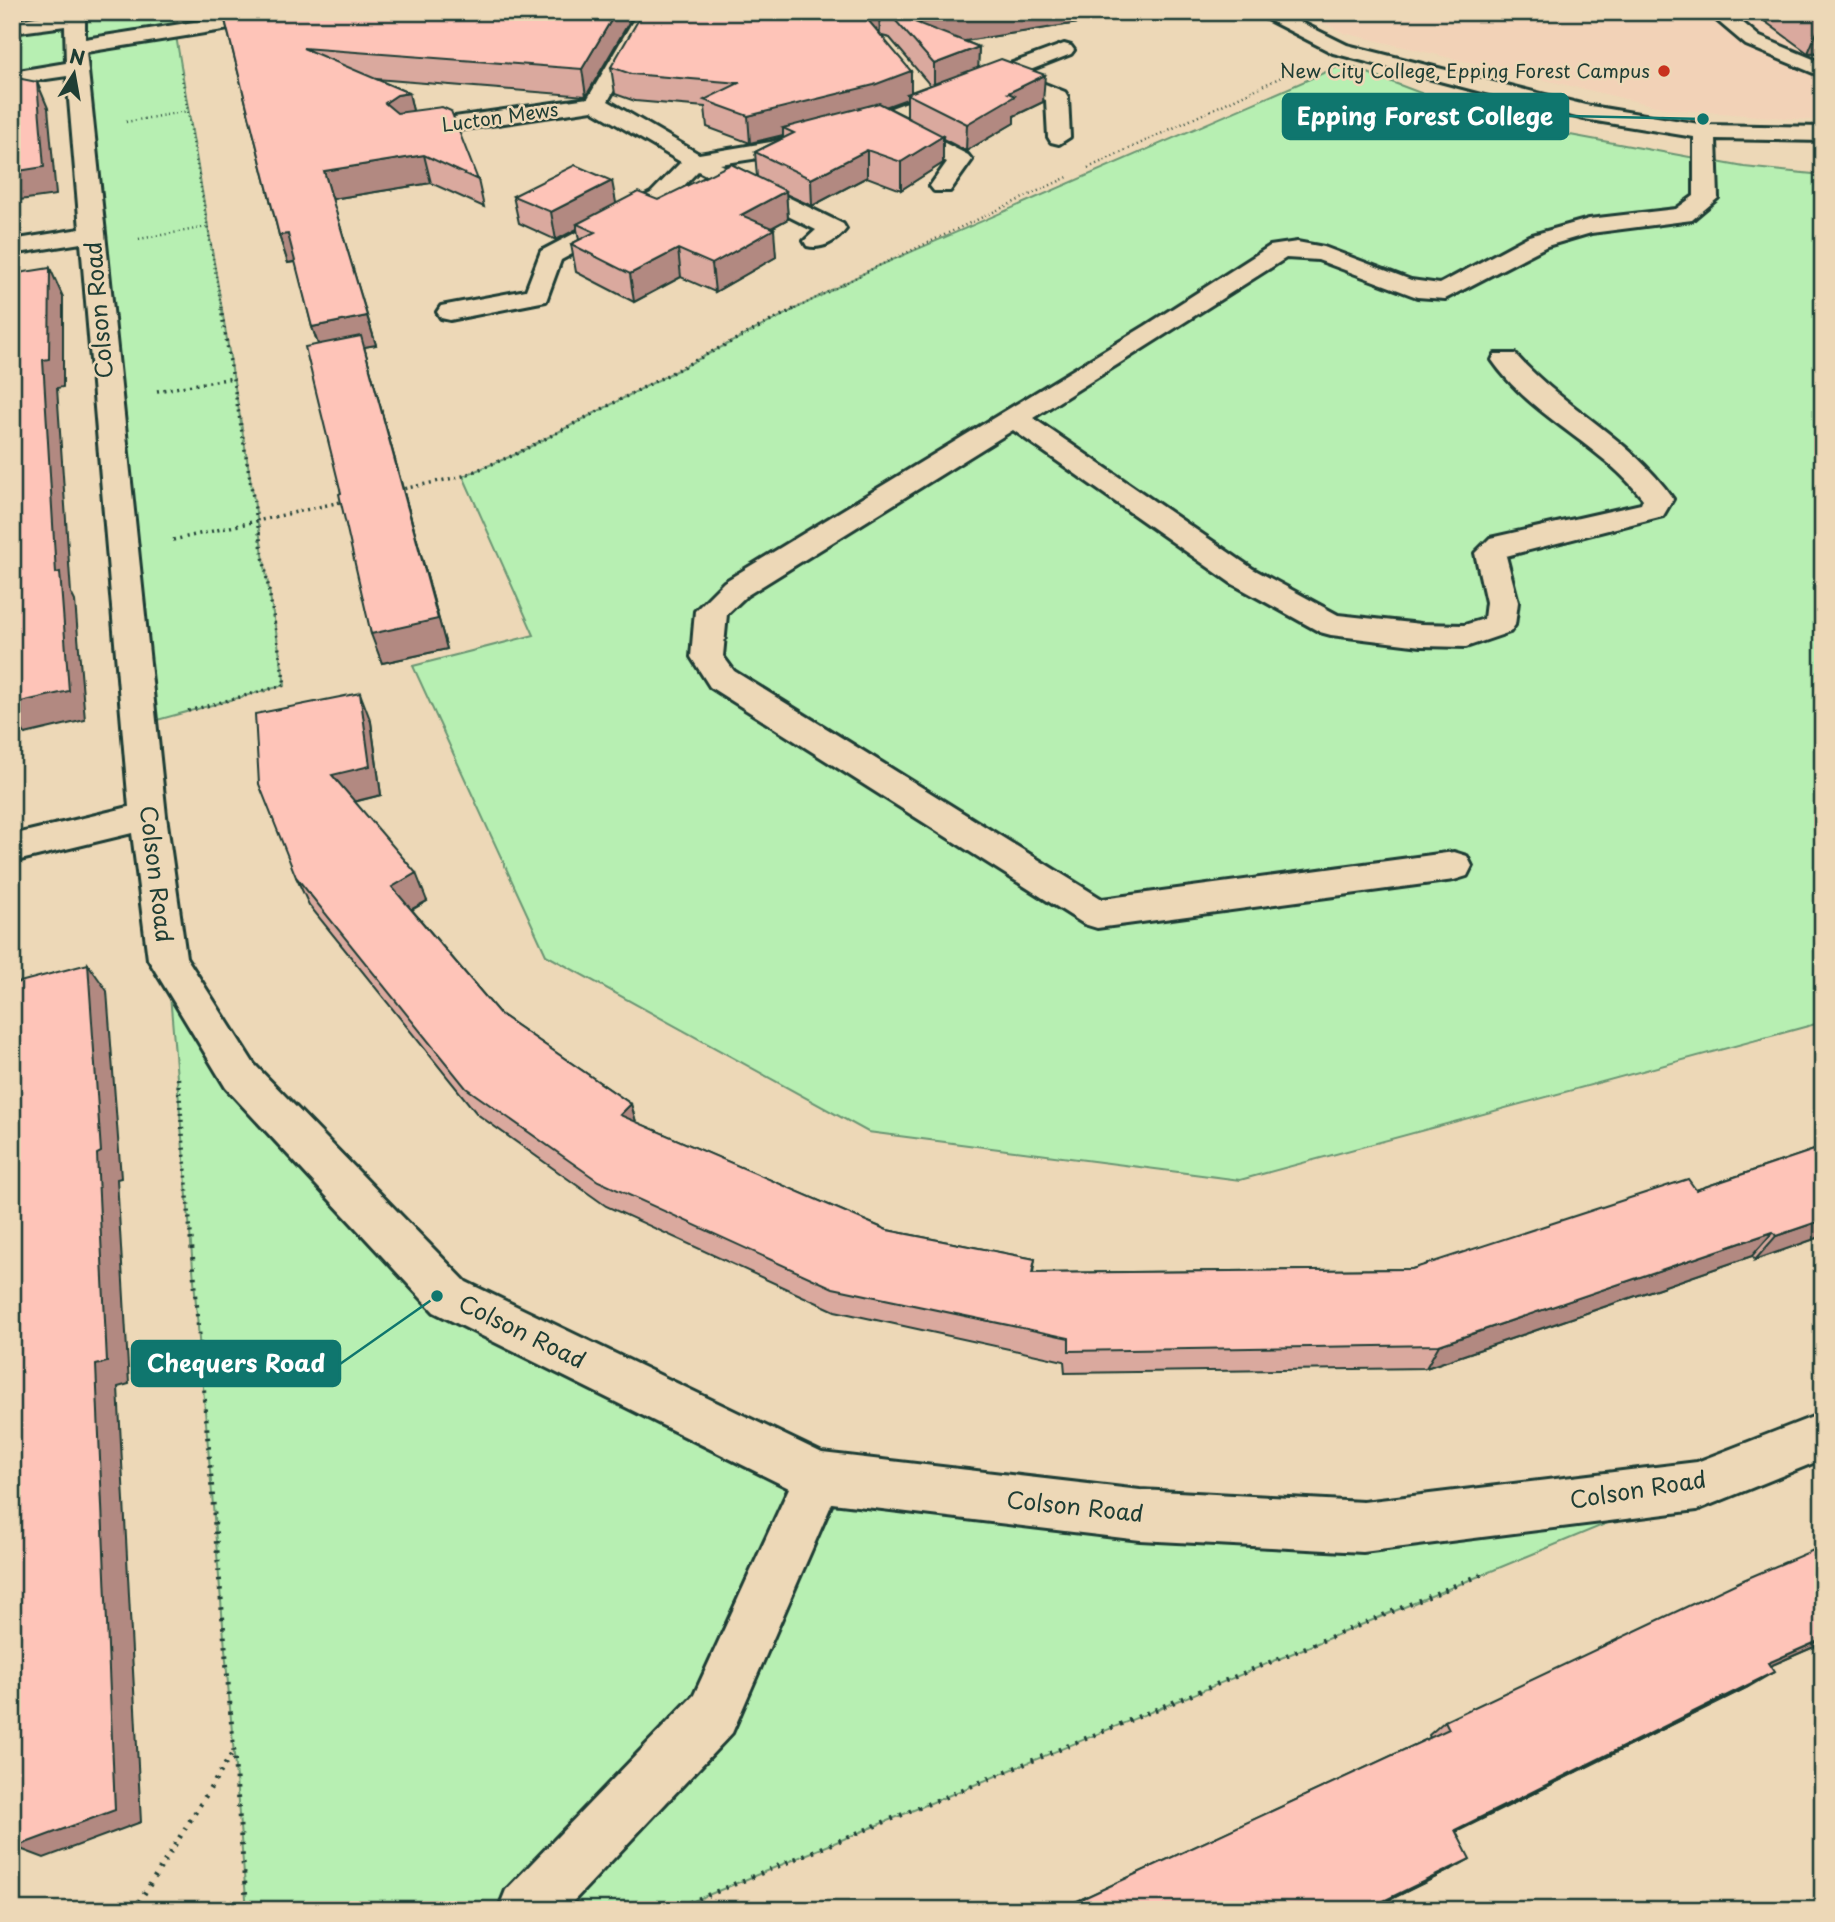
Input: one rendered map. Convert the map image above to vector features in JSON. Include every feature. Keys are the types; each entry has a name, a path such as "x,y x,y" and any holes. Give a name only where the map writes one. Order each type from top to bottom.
{"street":[{"path":"12,27 76,37 174,31 299,12"},
{"path":"648,12 596,103 695,161 834,229 816,240"},
{"path":"1263,12 1340,49 1584,112 1705,132 1823,134"},
{"path":"1717,12 1753,41 1823,71"},
{"path":"12,78 76,37"},
{"name":"Colson Road","path":"76,37 92,240 139,725 167,959 240,1076 450,1297 819,1477 1140,1515 1363,1527 1697,1486 1823,1436"},
{"path":"450,312 537,296 550,256 659,198 695,161 772,149 883,118 1000,74 1055,44"},
{"path":"1000,74 1057,97 1059,137"},
{"path":"912,82 928,101"},
{"name":"Lucton Mews","path":"405,131 596,103"},
{"path":"883,118 960,160 942,186"},
{"path":"1454,866 1097,914 722,679 707,657 710,611 735,589 1279,251 1297,249 1324,254 1402,285 1426,292 1445,291 1538,241 1589,226 1683,215 1706,198 1705,132"},
{"path":"12,247 92,240"},
{"path":"1014,418 1242,576 1331,625 1421,635 1466,636 1499,625 1502,602 1490,553 1501,545 1630,518 1652,510 1658,499 1630,463 1577,421 1537,394 1505,360"},
{"path":"12,849 148,816"},
{"path":"526,1910 713,1714 819,1477"}],"path":[{"path":"139,725 285,685 174,31"},
{"path":"386,492 463,476 514,455 874,268 1340,49"},
{"path":"83,128 188,111"},
{"path":"92,240 207,227"},
{"path":"108,399 233,378"},
{"path":"122,551 348,501"},
{"path":"177,1070 236,1748 247,1910"},
{"path":"672,1910 1492,1570"},
{"path":"134,1910 236,1748"}],"shaded area":[{"name":"New City College, Epping Forest Campus","path":"1302,12 1823,12 1823,121 1669,109 1344,33"}],"green space":[{"path":"75,12 172,12 285,685 139,725 77,69 12,78 12,27"},
{"path":"1344,64 1426,95 1543,130 1744,167 1823,175 1823,1022 1240,1180 868,1132 546,955 413,666 534,635 463,476 514,455 874,268"},
{"path":"167,959 240,1076 450,1297 819,1477 1140,1515 1697,1486 672,1910 247,1910"}],"building":[{"path":"223,12 616,12 582,69 303,48 409,93 397,95 385,103 397,113 442,107 451,111 478,180 424,155 324,171 367,316 312,327 288,234 279,235"},
{"path":"643,12 877,12 868,20 911,71 874,85 748,116 704,100 739,83 631,74 611,67"},
{"path":"888,12 985,12 917,23 979,47 934,64"},
{"path":"1001,59 1045,75 1008,93 1015,96 967,124 907,94"},
{"path":"12,77 37,82 44,167 12,172"},
{"path":"879,103 943,136 901,162 867,150 811,179 755,152 794,133 783,128"},
{"path":"731,164 786,191 741,215 774,229 712,264 678,249 630,274 571,244 595,232 577,224 638,192 658,200"},
{"path":"575,165 612,181 551,212 513,196"},
{"path":"50,268 49,359 43,360 56,573 60,572 69,691 12,704 12,274"},
{"path":"361,336 438,619 371,634 339,494 341,493 305,347"},
{"path":"360,693 370,766 332,775 416,873 392,887 500,1014 631,1104 620,1115 887,1230 1035,1259 1032,1273 1412,1269 1688,1179 1696,1190 1823,1147 1823,1220 1776,1236 1773,1232 1439,1345 1069,1351 1069,1338 833,1288 598,1181 466,1088 296,877 259,784 255,714"},
{"path":"88,964 101,1152 97,1154 107,1362 96,1365 115,1810 15,1847 12,984"},
{"path":"1823,1546 1823,1639 1768,1663 1774,1672 1455,1830 1470,1859 1365,1910 1058,1910 1449,1729 1445,1721 1741,1581"}],"place":[{"name":"New City College, Epping Forest Campus","path":"1664,71"},
{"name":"Epping Forest College","path":"1703,119"},
{"name":"Chequers Road","path":"437,1296"}]}
